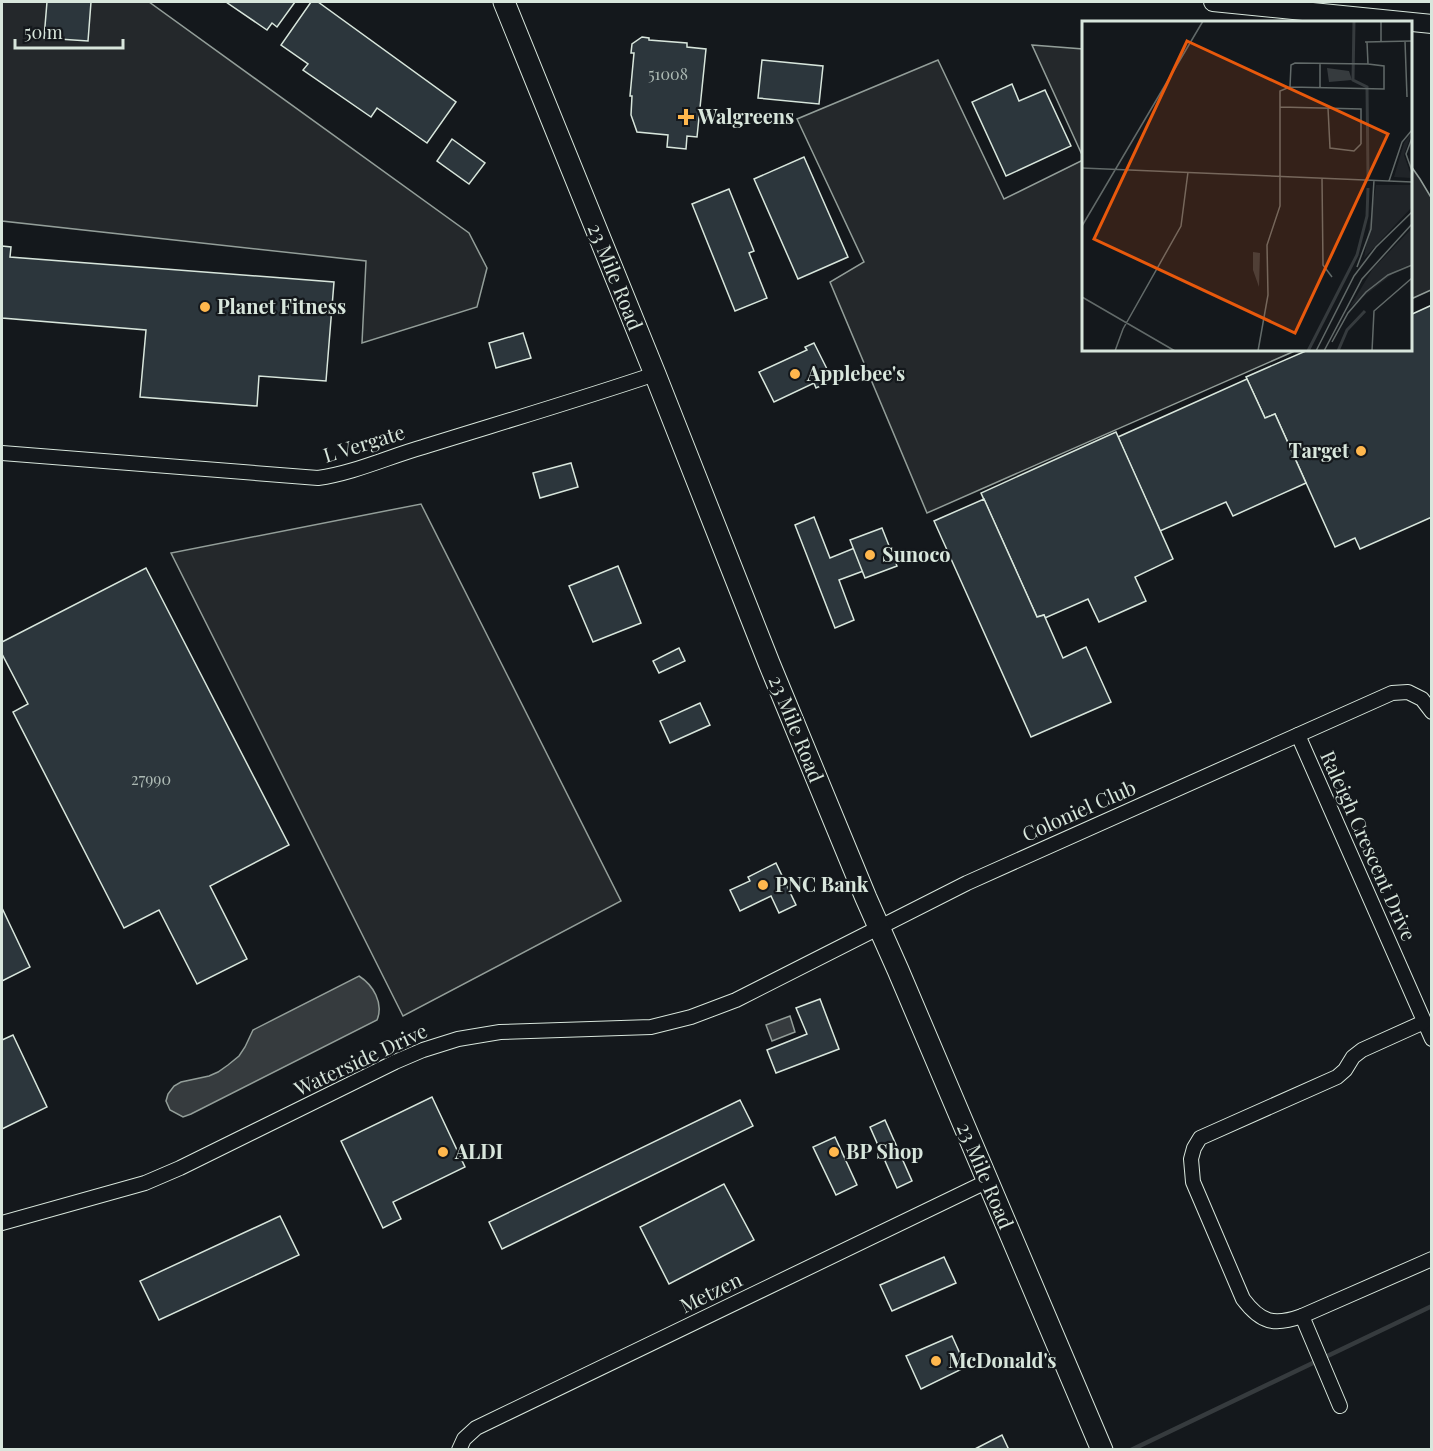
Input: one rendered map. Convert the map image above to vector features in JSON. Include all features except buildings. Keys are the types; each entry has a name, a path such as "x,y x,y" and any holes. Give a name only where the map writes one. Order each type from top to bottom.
{"main road":[{"name":"23 Mile Road","path":"504,2 769,663 879,928 1102,1449"},
{"path":"1213,2 1401,21"},
{"path":"1412,22 1431,24"}],"street":[{"name":"L Vergate","path":"2,453 318,478 346,473 390,457 655,374"},
{"name":"Coloniel Club","path":"879,928 967,883 1392,693 1408,692 1422,699 1431,712"},
{"name":"Raleigh Crescent Drive","path":"1298,735 1431,1040"},
{"name":"Waterside Drive","path":"2,1223 122,1190 163,1176 395,1062 441,1044 501,1032 637,1028 672,1022 736,1000 879,928"},
{"path":"1424,1022 1362,1050 1353,1057 1345,1070 1337,1077 1200,1138 1191,1159 1193,1182 1243,1299 1260,1317 1285,1322 1431,1259"},
{"name":"Metzen","path":"459,1449 464,1439 476,1428 987,1181"},
{"path":"1302,1316 1340,1406"}],"shaded area":[{"path":"2,2 149,2 469,233 487,268 477,307 362,343 366,261 2,221"},
{"path":"1032,45 1082,49 1082,155"},
{"path":"938,60 1004,199 1082,160 1082,351 1295,351 927,513 830,282 864,262 797,119"},
{"path":"1412,167 1432,199 1431,290 1412,299"},
{"path":"421,504 621,901 403,1016 171,553"},
{"path":"359,976 369,984 376,995 379,1007 377,1020 191,1114 183,1117 170,1110 166,1101 174,1086 218,1072 239,1056 253,1030"},
{"path":"790,1016 795,1032 772,1041 766,1025"}],"waterway":[{"path":"1131,1450 1432,1306"}],"place":[{"name":"Walgreens","path":"686,117"},
{"name":"Planet Fitness","path":"205,307"},
{"name":"Applebee's","path":"795,374"},
{"name":"Target","path":"1361,451"},
{"name":"Sunoco","path":"870,555"},
{"name":"PNC Bank","path":"763,885"},
{"name":"ALDI","path":"443,1152"},
{"name":"BP Shop","path":"834,1152"},
{"name":"McDonald's","path":"936,1361"}]}
